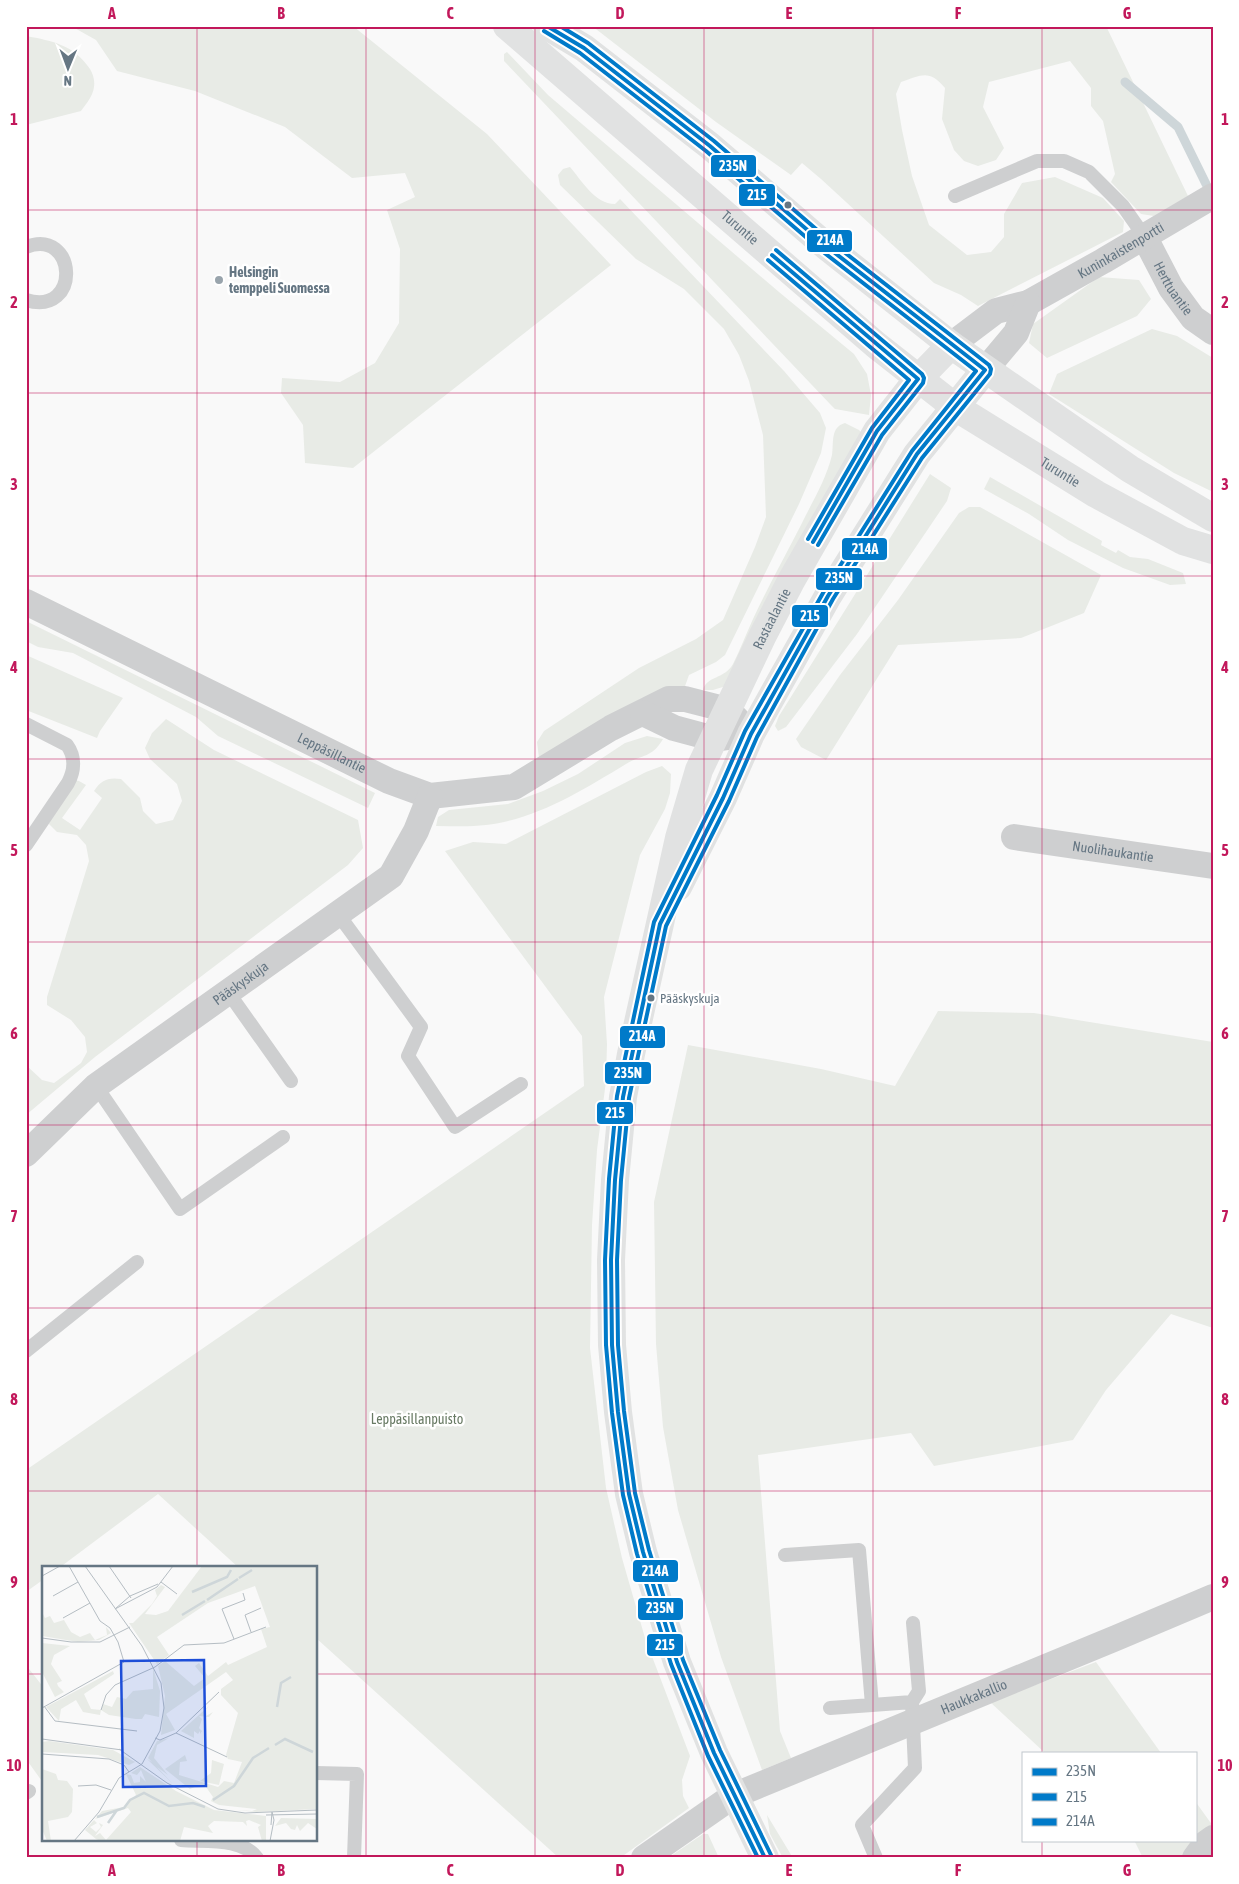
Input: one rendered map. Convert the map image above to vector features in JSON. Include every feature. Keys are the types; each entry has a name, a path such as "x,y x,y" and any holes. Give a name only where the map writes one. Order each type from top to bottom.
{"main road":[{"name":"Turuntie","path":"507,26 868,339 955,408 1096,494 1183,541 1213,550"},
{"path":"547,26 584,48 710,146 826,246 951,345 1130,469 1213,518"},
{"name":"Rastaalantie","path":"765,1858 704,1730 677,1662 643,1552 629,1494 618,1412 612,1345 611,1293 614,1180 623,1097 678,838 699,770 791,581 877,431 918,379 951,345"},
{"name":"Rastaalantie","path":"660,924 723,798 751,734 828,596 917,454 985,370"}],"street":[{"name":"Kuninkaistenportti","path":"951,345 996,311 1028,303 1213,196"},
{"name":"Herttuantie","path":"1144,236 1171,288 1193,318 1213,332"},
{"path":"985,370 1016,333 1028,303"},
{"name":"Leppäsillantie","path":"26,602 389,781 430,796 514,787 612,728 669,699 685,699 728,710"},
{"path":"728,710 751,734"},
{"path":"643,713 674,728 715,738 751,734"},
{"name":"Pääskyskuja","path":"26,1154 96,1086 391,876 416,831 430,796"},
{"name":"Nuolihaukantie","path":"1014,837 1213,866"},
{"name":"Haukkakallio","path":"644,1858 734,1796 912,1712 1213,1597"},
{"path":"1195,1858 1206,1843 1213,1838"}],"lane":[{"path":"956,196 1037,161 1064,162 1089,172 1123,206 1144,236"},
{"path":"26,247 32,244 42,244 51,247 62,257 67,271 66,281 56,297 47,302 37,303 26,300"},
{"path":"26,724 67,745 71,750 74,765 73,774 68,783 26,845"},
{"path":"338,914 421,1027 408,1056 456,1127 521,1084"},
{"path":"228,992 291,1081"},
{"path":"96,1086 180,1209 283,1137"},
{"path":"26,1352 137,1262"},
{"path":"785,1555 859,1550 872,1705"},
{"path":"876,1858 862,1825 915,1768 912,1712 919,1691 913,1622"},
{"path":"830,1708 872,1705 912,1712"},
{"path":"318,1773 357,1774 354,1858"},
{"path":"214,1842 230,1843 251,1849 257,1858"}],"green space":[{"path":"71,26 353,26 487,134 611,265 353,468 305,463 303,425 281,393 282,378 340,382 375,363 399,323 400,249 387,210 415,197 405,173 352,178 285,127 195,91 117,71 96,40"},
{"path":"592,26 1106,26 1188,196 1154,216 1141,214 1111,182 1115,174 1103,121 1091,106 1091,88 1070,61 989,82 983,107 1004,148 996,160 978,166 964,161 954,150 942,119 945,88 934,78 925,75 901,82 896,94 902,130 912,176 929,225 967,255 991,252 1004,237 1004,214 1022,183 1055,177 1103,198 1124,221 1123,232 978,306 961,295 934,283 802,163 791,175 716,122"},
{"path":"26,36 54,42 70,49 90,69 94,80 93,90 81,111 26,125"},
{"path":"507,52 548,95 854,354 867,374 871,395 869,415 835,409 830,404 504,61 504,54"},
{"path":"570,167 590,191 601,200 615,204 620,199 784,371 820,413 826,428 821,453 799,504 725,655 716,662 689,675 684,689 642,698 539,758 537,742 544,731 639,668 696,639 723,620 766,517 763,435 749,381 739,355 724,329 684,289 636,259 560,185 558,175 563,169"},
{"path":"1099,277 1139,280 1151,299 1137,316 1047,358 1029,343 1033,324"},
{"path":"1152,329 1177,336 1213,358 1213,492 1174,473 1049,394 1057,374"},
{"path":"845,423 862,433 726,686 713,690 703,690 708,682 730,669 733,664 759,607 822,482 832,455 835,432 840,425"},
{"path":"930,474 951,488 947,501 857,634 786,727 778,731 775,726 779,716"},
{"path":"990,477 1102,541 1101,545 1116,553 1118,550 1130,557 1148,559 1183,573 1186,584 1170,585 1123,568 1068,540 1029,514 984,489"},
{"path":"969,507 980,507 1101,575 1084,613 1021,638 898,645 826,760 801,747 796,739 840,675 898,600 959,513"},
{"path":"26,621 375,793 368,808 218,736 196,717 73,653 38,647 26,641"},
{"path":"26,655 123,698 97,738 26,710"},
{"path":"166,719 214,750 358,820 363,848 348,865 95,1057 26,1115 26,1065 42,1080 54,1083 81,1063 87,1052 85,1037 71,1020 47,1005 47,997 89,861 86,845 77,835 57,832 49,824 53,811 74,780 86,785 62,818 80,830 102,798 94,791 105,780 116,778 121,779 140,798 143,811 156,824 173,820 182,801 177,784 150,759 145,748 152,733"},
{"path":"647,736 663,739 651,753 632,761 576,793 541,810 505,822 486,825 436,826 438,817 449,810 508,804 543,791 578,774 625,743"},
{"name":"Leppäsillanpuisto","path":"662,766 671,774 670,793 665,809 640,855 604,997 607,1044 606,1081 597,1150 592,1225 590,1348 606,1488 622,1558 645,1638 690,1756 682,1780 683,1796 689,1808 620,1858 559,1858 318,1640 318,1566 237,1566 158,1494 62,1566 42,1566 42,1580 26,1592 26,1470 584,1086 582,1036 445,851 473,842 506,844 646,772"},
{"path":"938,1011 1034,1013 1213,1042 1213,1328 1171,1314 1106,1390 1073,1440 934,1466 911,1433 758,1455 780,1731 791,1758 762,1770 721,1657 678,1510 663,1427 656,1344 654,1202 688,1045 821,1069 895,1086"},
{"path":"1096,1662 1160,1752 1044,1752 990,1702"},
{"path":"26,1665 42,1685 42,1781 26,1759"},
{"path":"1196,1802 1213,1826 1196,1839"},
{"path":"767,1815 793,1858 783,1858 770,1834"},
{"path":"703,1834 708,1834 719,1858 668,1858"},
{"path":"1135,1842 1194,1842 1182,1858 1143,1858"}],"waterway":[{"path":"1125,82 1178,127 1206,184"}],"transit line":[{"name":"235N","path":"547,26 584,48 710,146 826,246 985,370 917,454 828,596 751,734 723,798 660,924 623,1097 615,1180 611,1260 612,1345 618,1412 629,1494 643,1552 677,1662 714,1753 765,1858"},
{"name":"214A","path":"560,26 588,43 714,141 830,241 989,365 991,369 990,374 922,458 833,599 757,737 729,801 666,926 629,1098 621,1180 617,1260 618,1345 624,1411 635,1493 649,1550 683,1660 720,1750 771,1855"},
{"name":"215","path":"544,31 580,53 706,151 822,251 976,371 912,451 823,593 745,731 717,795 654,922 617,1096 609,1179 605,1260 606,1345 612,1413 623,1495 637,1554 671,1664 708,1756 758,1858"},
{"name":"214A","path":"776,250 922,374 924,378 923,383 882,435 818,545"},
{"name":"235N","path":"772,255 918,379 877,431 813,542"},
{"name":"215","path":"768,260 909,380 872,428 808,539"}],"place":[{"name":"Helsingin temppeli Suomessa","path":"219,280"},
{"name":"Pääskyskuja","path":"651,998"}]}
